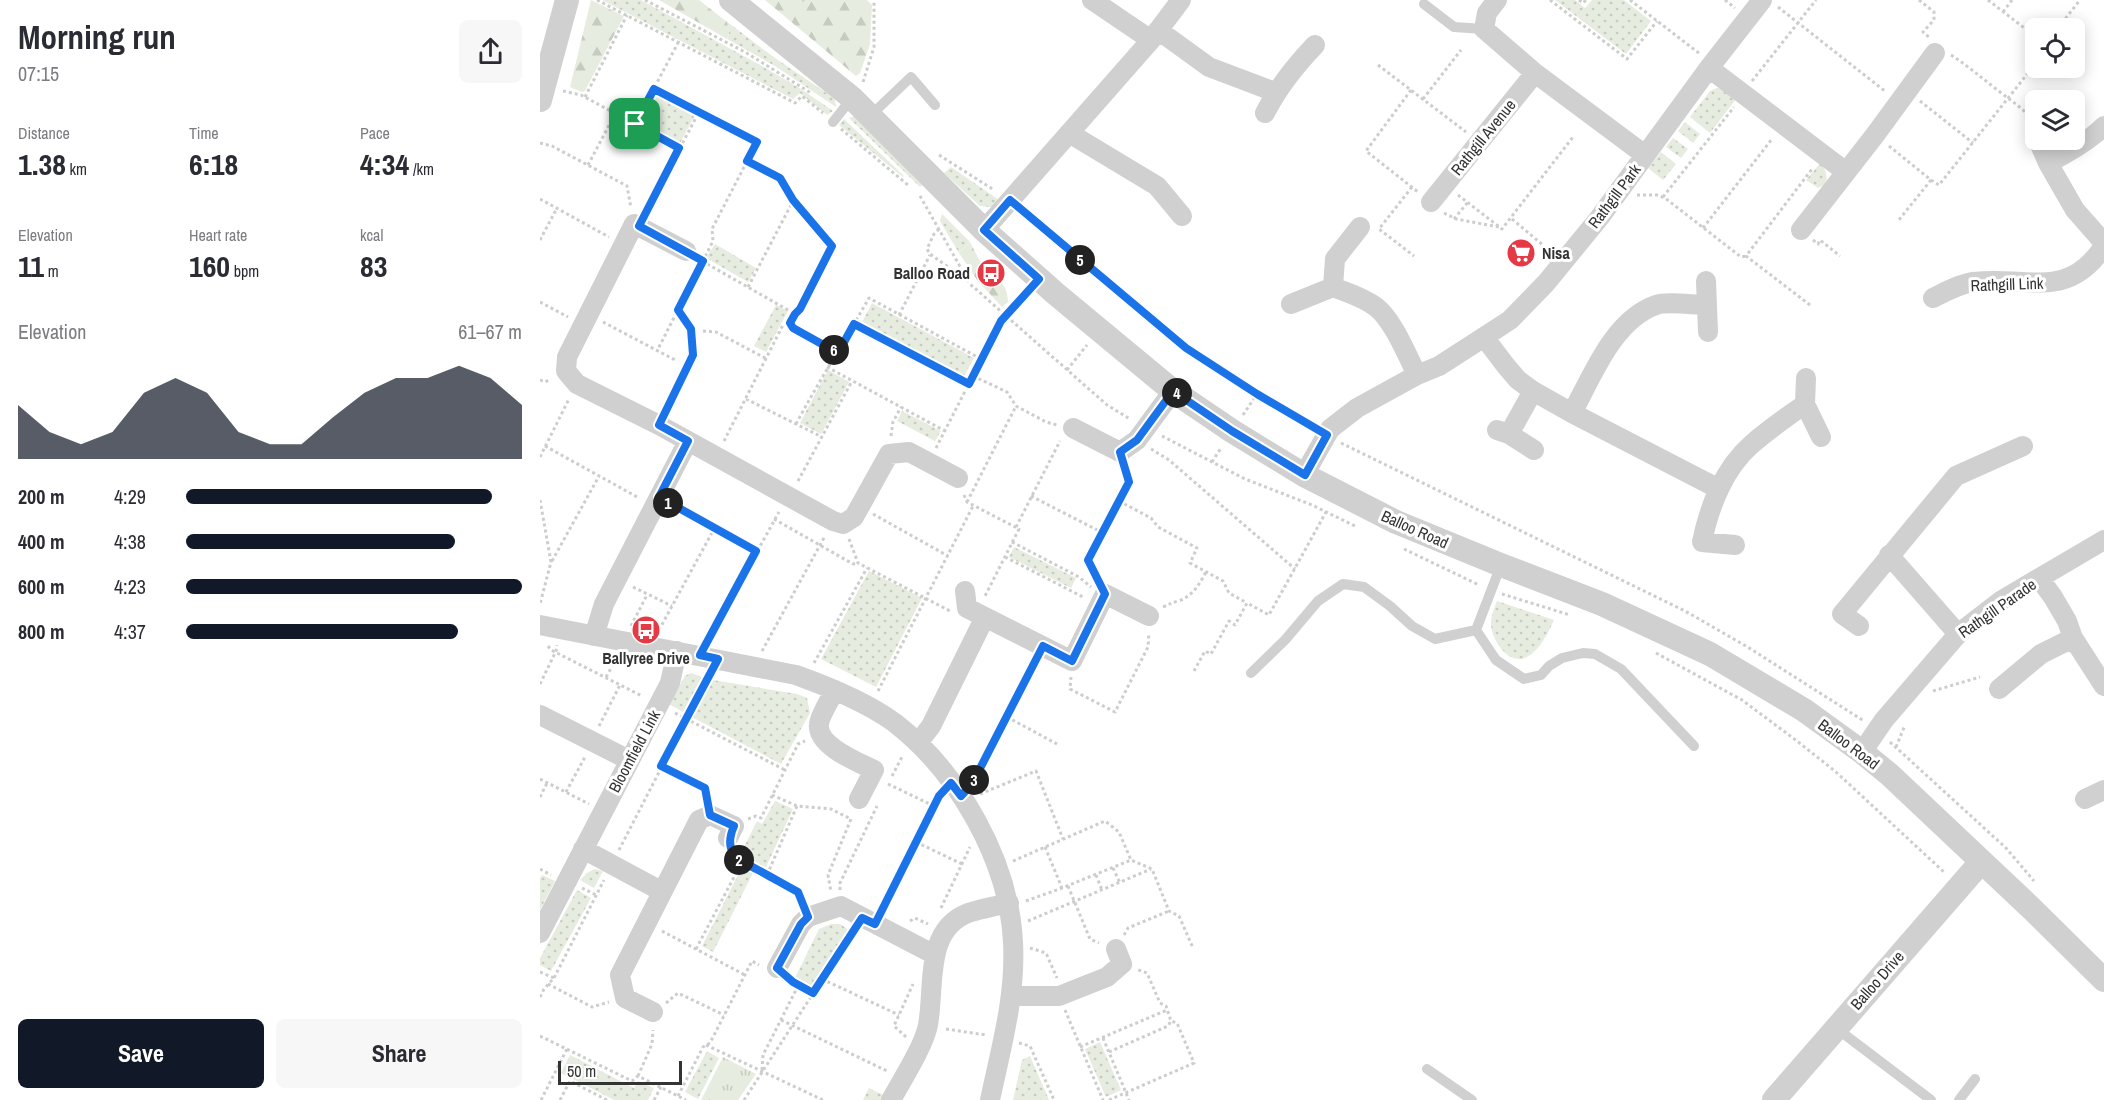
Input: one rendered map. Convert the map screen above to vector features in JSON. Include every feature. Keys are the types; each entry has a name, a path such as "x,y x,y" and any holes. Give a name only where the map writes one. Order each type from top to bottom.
{"street":[{"path":"542,93 547,48 567,0"},
{"name":"Balloo Road","path":"731,0 846,105 876,110 984,230 1099,330 1228,437 1396,522 1602,604 1710,654 1804,710 1890,775 2104,980"},
{"path":"1092,0 1209,67 1275,92"},
{"path":"984,230 1154,35 1181,0"},
{"path":"1497,0 1487,13 1484,29 1535,73 1646,155"},
{"name":"Rathgill Park","path":"1305,475 1330,429 1357,408 1417,375 1439,366 1510,320 1563,262 1711,66 1769,3"},
{"path":"1265,113 1275,92 1315,45"},
{"path":"1801,230 1903,97 1934,46"},
{"path":"1711,66 1742,103 1846,172"},
{"name":"Rathgill Avenue","path":"1431,202 1535,73"},
{"path":"2048,163 2074,150 2104,126"},
{"path":"1069,133 1157,186 1182,216"},
{"name":"Rathgill Link","path":"1934,298 1971,282 2046,284 2073,277 2094,261 2104,244 2075,210 2042,150"},
{"path":"694,256 636,225 567,357 566,371 577,384 659,425 838,522 854,517 890,454 909,452 958,478"},
{"path":"1333,287 1335,259 1360,227"},
{"path":"1706,281 1708,332"},
{"path":"1291,304 1333,287 1363,298 1378,308 1388,322 1417,375"},
{"path":"1572,413 1611,343 1641,312 1658,304 1707,305"},
{"path":"1485,337 1518,380 1533,391 1719,489"},
{"path":"1806,378 1805,404 1821,437"},
{"path":"1073,428 1120,452 1137,440 1173,391"},
{"path":"1533,391 1503,432 1534,450"},
{"path":"1735,545 1702,542 1706,521 1719,489 1731,468 1750,445 1805,404"},
{"path":"594,636 604,604 688,441"},
{"path":"1859,626 1842,614 1956,476 2023,446"},
{"name":"Rathgill Parade","path":"1862,752 1958,634 2002,600 2104,540"},
{"path":"1889,555 1958,634"},
{"path":"2039,578 2053,597 2067,621 2073,638 2104,686"},
{"path":"964,591 968,608 1072,661 1103,599 1149,616"},
{"path":"915,740 931,726 981,615"},
{"path":"540,626 709,657 806,678 835,690 892,721 915,740 959,794 984,832 1009,903 1012,934 1012,996 990,1100"},
{"path":"1999,689 2042,654 2073,638"},
{"name":"Bloomfield Link","path":"540,933 670,683 677,651"},
{"path":"835,690 818,724 827,745 874,770 859,799"},
{"path":"540,715 629,760"},
{"path":"2085,799 2104,790"},
{"path":"653,1012 625,998 620,975 699,820 710,815 731,832"},
{"path":"583,849 661,891"},
{"name":"Balloo Drive","path":"1774,1100 1981,862"},
{"path":"891,1100 928,1026 935,955 941,935 956,920 967,914 1009,903"},
{"path":"777,968 801,924 808,917 837,908 935,955"},
{"path":"1012,996 1059,996 1107,977 1119,956"}],"lane":[{"path":"1424,4 1454,27 1484,29"},
{"path":"876,110 911,77 935,105"},
{"path":"659,425 693,355 691,329"},
{"path":"1476,630 1501,565"},
{"path":"1251,673 1285,640 1318,601 1343,584 1364,587 1412,626 1435,639 1476,630"},
{"path":"1476,630 1496,660 1524,679 1541,675 1549,666 1562,658 1583,652 1595,654 1621,669 1694,746"},
{"path":"1836,1027 1931,1100"},
{"path":"1426,1069 1472,1100"},
{"path":"1959,1100 1974,1079"}],"path":[{"path":"597,0 795,103 802,96 876,110"},
{"path":"645,0 745,52 809,91 846,105 909,186"},
{"path":"846,105 867,75 874,47 873,0"},
{"path":"1550,0 1627,59 1657,21"},
{"path":"1579,0 1583,3 1586,0"},
{"path":"1630,0 1711,66"},
{"path":"1663,197 1733,107 1742,103 1816,0"},
{"path":"1919,0 1935,12 1934,20 1923,32 1934,46 1951,54 2025,109"},
{"path":"1988,0 2025,29"},
{"path":"2003,12 2012,0"},
{"path":"2066,18 2080,0"},
{"path":"1769,3 1903,97 1973,142"},
{"path":"585,97 627,15"},
{"path":"635,124 679,41"},
{"path":"1423,99 1461,50"},
{"path":"1378,65 1479,142"},
{"path":"1875,135 1938,185 2025,77"},
{"path":"654,89 757,142 712,229 713,241 694,256 678,310 657,351"},
{"path":"1411,90 1366,151 1454,219 1499,227 1502,230 1573,137"},
{"path":"542,93 585,97 679,148"},
{"path":"636,225 699,112"},
{"path":"588,165 615,113"},
{"path":"1703,228 1773,137 1781,143"},
{"path":"540,143 552,146 627,186 636,225"},
{"path":"932,150 1010,200 1186,348 1257,394 1372,459 1685,611 1746,646 1854,714"},
{"path":"716,456 783,325 790,323 800,309 832,246 793,200 780,178 747,161"},
{"path":"1746,256 1814,168 1806,162"},
{"path":"1898,221 1931,180"},
{"path":"1445,184 1499,227"},
{"path":"1412,188 1379,229 1413,256"},
{"path":"1616,194 1663,197 1741,257 1746,256 1810,305"},
{"path":"540,199 624,245"},
{"path":"748,287 793,200"},
{"path":"1454,219 1468,202"},
{"path":"540,240 557,208"},
{"path":"1511,219 1563,262"},
{"path":"939,229 927,249 930,254 970,284"},
{"path":"899,315 930,254"},
{"path":"694,256 795,314"},
{"path":"929,462 1001,321 1039,279"},
{"path":"796,424 869,298 981,359"},
{"path":"540,302 586,319 688,367"},
{"path":"678,310 691,329 716,332 767,359"},
{"path":"790,323 793,328 838,353"},
{"path":"854,324 969,384"},
{"path":"1067,370 1099,330"},
{"path":"827,367 945,431"},
{"path":"973,376 1007,392 1016,406 1046,422 1073,428"},
{"path":"540,997 554,978 661,766 756,551 790,496 852,381"},
{"path":"540,457 577,384"},
{"path":"1212,462 1257,394"},
{"path":"746,399 822,437"},
{"path":"967,502 1016,406"},
{"path":"890,454 893,422 901,407"},
{"path":"1016,527 1058,443 1073,428"},
{"path":"1137,440 1169,459 1295,568"},
{"path":"545,446 599,476 756,551"},
{"path":"1103,599 1088,560 1129,482 1120,452"},
{"path":"540,604 551,562 599,476"},
{"path":"958,478 967,502 1019,529 981,615"},
{"path":"1031,496 1102,533"},
{"path":"540,500 551,562"},
{"path":"1119,501 1151,518 1158,527 1197,548 1190,563 1223,581 1229,593 1269,615 1326,512"},
{"path":"869,709 974,506"},
{"path":"860,507 948,556"},
{"path":"774,519 853,564 858,563 953,613"},
{"path":"753,666 820,546 838,522 858,563"},
{"path":"650,646 714,529"},
{"path":"1012,542 1079,577 1103,599"},
{"path":"775,629 820,546"},
{"path":"1005,557 1103,599"},
{"path":"806,678 867,568"},
{"path":"1072,661 1070,688 1115,712 1149,647 1149,616 1197,589 1206,572"},
{"path":"617,579 672,606"},
{"path":"606,677 648,594"},
{"path":"1194,671 1204,651 1211,654 1229,621 1235,625 1247,603"},
{"path":"959,794 972,784 1043,646"},
{"path":"540,684 556,651"},
{"path":"1927,693 1980,677"},
{"path":"566,792 620,685"},
{"path":"1006,717 1057,744"},
{"path":"1896,747 1909,719"},
{"path":"1877,731 2006,848 2036,883"},
{"path":"808,917 798,892 733,855 731,832 756,816 760,818 798,744 820,733"},
{"path":"884,793 915,740"},
{"path":"661,766 705,788 710,815"},
{"path":"744,1100 822,979 868,921 915,842 939,796 986,791 1036,771 1063,839"},
{"path":"540,779 581,800"},
{"path":"540,797 547,783"},
{"path":"888,784 934,806"},
{"path":"772,795 797,806 831,809 851,819 828,875 837,908"},
{"path":"837,908 840,883 879,802"},
{"path":"767,875 797,806"},
{"path":"996,868 1106,821 1119,832 1131,860 1152,869 1169,911 1179,916 1193,948"},
{"path":"937,916 971,847 984,832"},
{"path":"915,842 962,864"},
{"path":"1045,847 1062,888"},
{"path":"1009,903 1030,901 1131,860"},
{"path":"696,949 742,862"},
{"path":"1113,867 1119,883"},
{"path":"1103,1100 1059,996 1057,979 1046,953 1012,934 1037,918 1152,869"},
{"path":"1096,874 1102,890"},
{"path":"1068,886 1090,939 1147,973 1171,1021"},
{"path":"1128,928 1169,911"},
{"path":"646,923 745,975"},
{"path":"678,1096 703,1047 710,1043 752,961 777,968 813,993"},
{"path":"540,972 554,978"},
{"path":"822,979 899,1015"},
{"path":"915,980 894,1026 918,1048"},
{"path":"548,984 592,1007 625,998"},
{"path":"762,1072 763,1055 799,985"},
{"path":"540,1036 632,1081 638,1076 652,1044 653,1012 678,993 724,1015"},
{"path":"1080,1047 1167,1010"},
{"path":"781,1020 903,1078"},
{"path":"1109,1052 1168,1026 1171,1021"},
{"path":"1109,1100 1194,1063 1177,1023 1171,1021"},
{"path":"928,1026 1003,1038 1030,1046 1054,1100"},
{"path":"1103,1037 1129,1100"},
{"path":"706,1045 823,1100"},
{"path":"541,1100 567,1049"},
{"path":"638,1076 686,1100"},
{"path":"560,1100 570,1081 606,1100"},
{"path":"654,1100 661,1087"}],"green space":[{"path":"591,0 624,16 585,91 582,92 570,87"},
{"path":"602,0 641,0 762,66 833,111 827,115 800,93 793,99"},
{"path":"659,0 699,0 727,22 729,33 727,39"},
{"path":"765,0 867,0 872,5 870,44 860,73 856,76"},
{"path":"1555,0 1575,0 1585,8 1592,0 1624,0 1651,21 1626,54"},
{"path":"726,21 831,96 835,100 836,107 775,66 727,39 729,33"},
{"path":"1717,88 1725,89 1737,98 1710,133 1690,117 1710,91"},
{"path":"655,92 696,113 679,145 638,123"},
{"path":"856,116 922,185 920,187 849,118"},
{"path":"844,119 904,176 839,125"},
{"path":"1685,122 1700,134 1693,143 1678,131"},
{"path":"1673,138 1688,149 1681,158 1666,147"},
{"path":"1661,152 1676,164 1663,180 1648,168"},
{"path":"1821,162 1826,181 1818,188 1806,180"},
{"path":"951,167 999,200 991,207 980,206 944,173"},
{"path":"942,214 970,242 959,253 940,221"},
{"path":"970,242 989,276 1005,288 1008,302 1002,307 977,280 959,253"},
{"path":"715,244 756,268 748,282 706,258"},
{"path":"872,303 974,358 963,378 861,324"},
{"path":"776,305 788,311 766,352 754,346"},
{"path":"828,370 849,382 821,434 800,423"},
{"path":"902,411 941,431 935,441 897,421"},
{"path":"1014,547 1076,578 1071,588 1009,557"},
{"path":"869,571 922,598 876,687 821,659"},
{"path":"1497,601 1554,620 1540,646 1527,657 1520,659 1508,655 1494,637 1491,624"},
{"path":"691,673 702,677 683,712 669,704 685,676"},
{"path":"713,680 797,694 807,698 810,713 781,764 690,716"},
{"path":"775,801 793,809 765,869 741,853 757,821 762,824"},
{"path":"742,867 753,873 713,952 702,946"},
{"path":"594,869 603,871 594,888 580,880"},
{"path":"542,875 555,881 540,910 540,878"},
{"path":"577,890 591,898 551,971 540,965 540,958"},
{"path":"831,924 840,924 849,930 812,987 795,978 819,929"},
{"path":"1100,1042 1121,1090 1106,1097 1085,1049"},
{"path":"707,1051 719,1058 698,1099 685,1092"},
{"path":"570,1055 634,1088 638,1081 654,1088 648,1100 614,1100 561,1073"},
{"path":"1030,1056 1049,1100 1013,1100 1022,1060"},
{"path":"723,1057 756,1074 738,1100 701,1100"},
{"path":"869,1088 883,1095 881,1100 863,1100"}],"place":[{"name":"Nisa","path":"1521,253"},
{"name":"Balloo Road","path":"991,273"},
{"name":"Ballyree Drive","path":"646,630"}],"route":[{"path":"654,89 757,142 747,161 780,178 793,200 832,246 800,309 790,323 793,328 838,353 854,324 969,384 1001,321 1039,279 984,230 1010,200 1186,348 1257,394 1327,435 1305,475 1232,431 1173,391 1137,440 1120,452 1129,482 1088,560 1105,594 1072,661 1043,646 972,784 961,796 951,783 939,796 875,924 862,918 813,993 793,982 777,968 801,924 808,917 798,892 733,855 728,838 734,826 710,815 705,788 661,766 718,659 700,655 756,551 659,497 688,441 659,425 693,355 691,329 678,310 703,261 639,226 679,148 635,124 654,89"}]}
